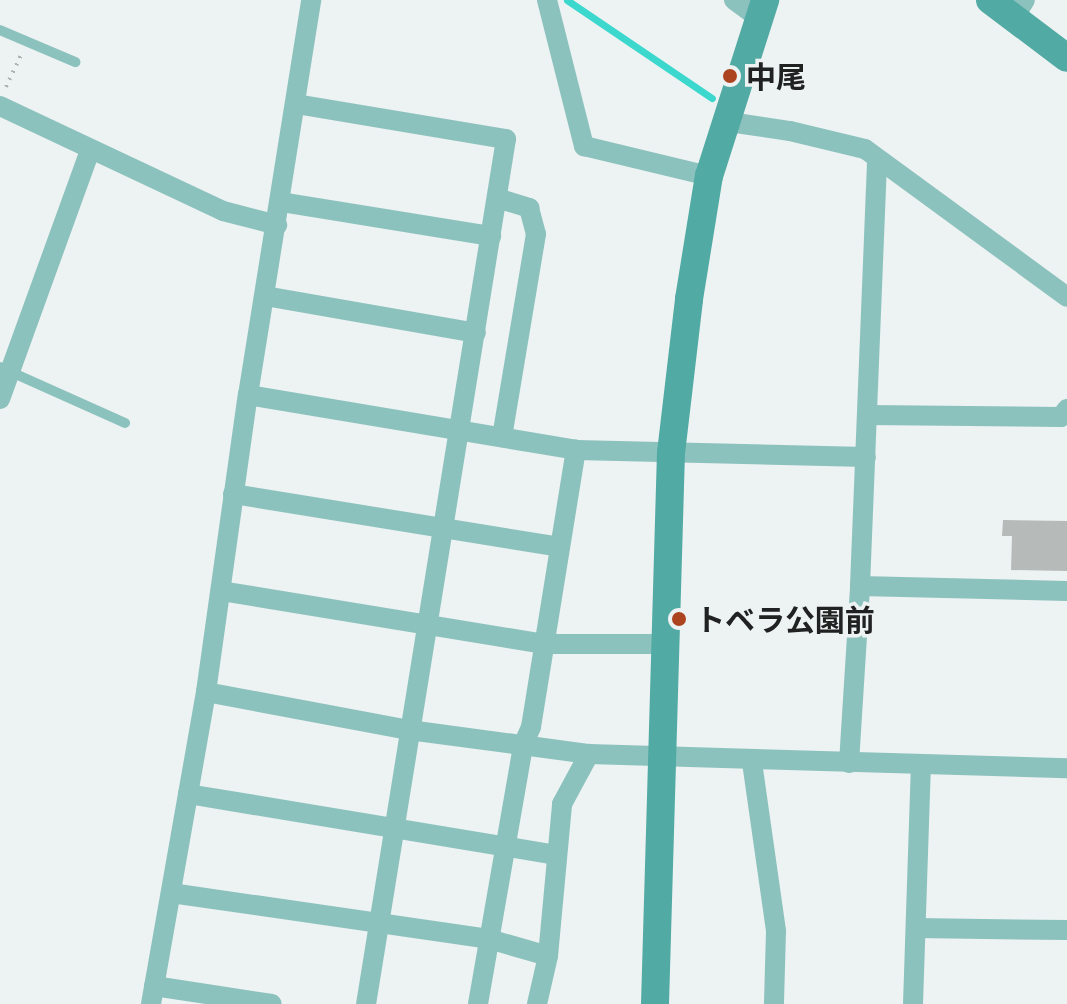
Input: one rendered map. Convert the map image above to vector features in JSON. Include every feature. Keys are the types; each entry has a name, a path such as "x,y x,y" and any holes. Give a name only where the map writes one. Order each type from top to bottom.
{"street":[{"path":"272,1004 153,995 206,692 248,395 311,0"},
{"path":"547,0 584,146 709,176"},
{"path":"655,1004 665,756 671,453 689,299 709,176 729,122 761,9 734,0"},
{"path":"990,0 1020,9 1067,58"},
{"path":"296,104 506,139 366,1004"},
{"path":"0,106 223,211 277,225"},
{"path":"729,122 790,131 865,149 877,161 1067,297"},
{"path":"0,399 5,369 90,150"},
{"path":"849,763 868,415 877,161"},
{"path":"497,198 529,208 536,234 502,437"},
{"path":"281,202 491,236"},
{"path":"265,296 476,333"},
{"path":"248,395 576,450 866,457"},
{"path":"868,415 1061,417 1067,409"},
{"path":"478,1004 523,745 531,727 576,450"},
{"path":"233,494 560,547"},
{"path":"860,586 1067,591"},
{"path":"221,591 544,644 668,644"},
{"path":"206,692 409,730 589,754 752,762 1067,768"},
{"path":"537,1004 548,956 562,804 589,754"},
{"path":"752,762 776,931 774,1004"},
{"path":"913,1004 921,764"},
{"path":"188,794 557,855"},
{"path":"171,893 489,939 548,956"},
{"path":"916,928 1067,930"}],"lane":[{"path":"0,30 75,62"},
{"path":"5,369 125,423"}],"path":[{"path":"0,100 27,43"}],"building":[{"path":"1003,520 1067,521 1067,571 1011,570 1012,536 1002,536"}],"waterway":[{"path":"567,0 712,98"}],"place":[{"name":"中尾","path":"730,76"},
{"name":"トベラ公園前","path":"679,619"}]}
